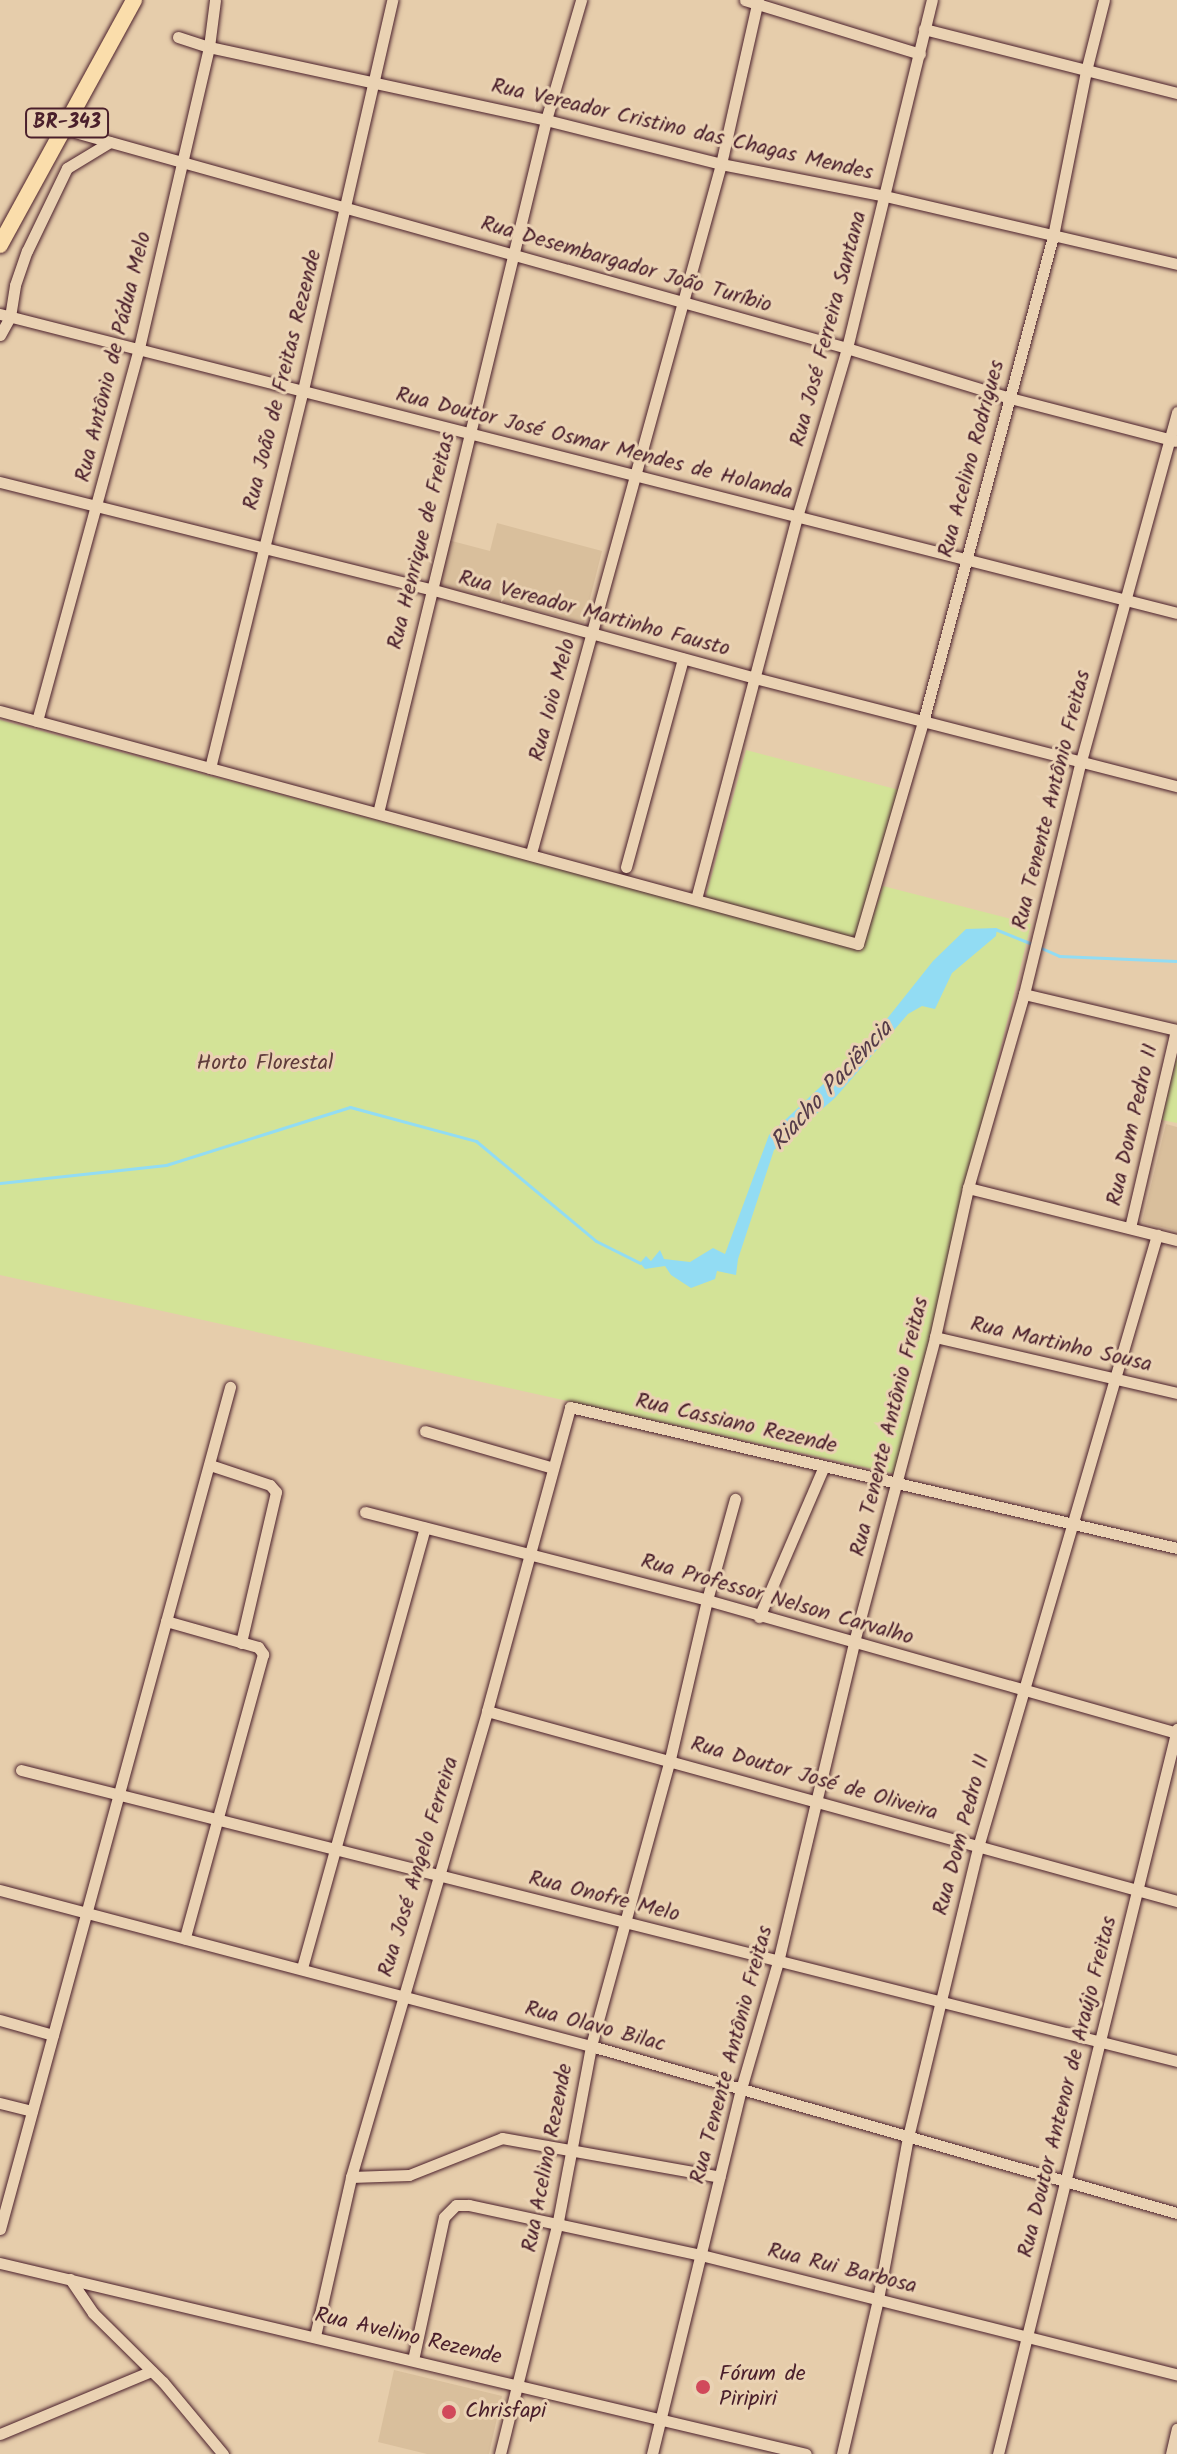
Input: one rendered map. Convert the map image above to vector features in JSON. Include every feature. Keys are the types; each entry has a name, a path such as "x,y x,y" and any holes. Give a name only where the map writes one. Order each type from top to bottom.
{"highway":[{"name":"BR-343","path":"0,245 134,0"}],"street":[{"name":"Rua Antônio de Pádua Melo","path":"37,721 139,348 209,47 215,0"},
{"name":"Rua João de Freitas Rezende","path":"210,768 303,390 370,82 392,0"},
{"name":"Rua Henrique de Freitas","path":"378,813 546,120 581,0"},
{"name":"Rua José Ferreira Santana","path":"696,899 797,517 847,348 932,0"},
{"name":"Rua Acelino Rodrigues","path":"696,899 858,944 923,722 1053,236 1086,71 1104,0"},
{"path":"753,2 920,54"},
{"name":"Rua Ioio Melo","path":"531,853 721,164 753,2"},
{"path":"924,29 1177,93"},
{"name":"Rua Vereador Cristino das Chagas Mendes","path":"178,37 209,47 546,120 721,164 885,196 1177,264"},
{"name":"Rua Desembargador João Turíbio","path":"64,129 513,253 1010,398 1174,440"},
{"path":"0,335 18,273 67,168 110,142"},
{"name":"Rua Doutor José Osmar Mendes de Holanda","path":"5,315 1177,613"},
{"name":"Rua Tenente Antônio Freitas","path":"652,2454 741,2089 778,1962 854,1642 935,1337 968,1188 1024,994 1081,761 1125,600 1174,440 1177,412"},
{"name":"Rua Vereador Martinho Fausto","path":"0,482 430,589 591,635 1177,786"},
{"path":"626,867 683,659"},
{"path":"0,711 696,899"},
{"path":"1024,994 1176,1030"},
{"name":"Rua Dom Pedro II","path":"1130,1228 1176,1030"},
{"path":"968,1188 1177,1240"},
{"name":"Rua Dom Pedro II","path":"842,2454 878,2299 908,2137 978,1847 1157,1235"},
{"name":"Rua Martinho Sousa","path":"935,1337 1177,1393"},
{"path":"0,2229 84,1911 230,1387"},
{"name":"Rua Cassiano Rezende","path":"568,1412 576,1407 1177,1548"},
{"name":"Rua José Angelo Ferreira","path":"315,2336 351,2177 401,1997 487,1711 568,1412"},
{"path":"425,1431 553,1468"},
{"path":"210,1465 270,1485 276,1495 241,1643"},
{"path":"759,1617 824,1466"},
{"name":"Rua Acelino Rezende","path":"500,2454 558,2221 591,2046 670,1759 707,1600 735,1499"},
{"name":"Rua Professor Nelson Carvalho","path":"365,1512 707,1600 1177,1732"},
{"path":"302,1968 425,1528"},
{"path":"166,1621 261,1649 263,1659 185,1938"},
{"name":"Rua Doutor José de Oliveira","path":"487,1711 1177,1901"},
{"name":"Rua Doutor Antenor de Araújo Freitas","path":"998,2454 1177,1732"},
{"name":"Rua Onofre Melo","path":"21,1770 1177,2061"},
{"name":"Rua Olavo Bilac","path":"0,1890 591,2046 1177,2213"},
{"path":"0,2020 53,2035"},
{"path":"0,2103 32,2111"},
{"path":"351,2177 409,2175 502,2138 720,2177"},
{"name":"Rua Rui Barbosa","path":"413,2360 444,2217 456,2205 558,2221 1177,2375"},
{"name":"Rua Avelino Rezende","path":"0,2263 806,2454"},
{"path":"70,2279 93,2313 151,2371 223,2454"},
{"path":"0,2434 151,2371"},
{"path":"1171,2454 1177,2429"}],"shaded area":[{"path":"497,523 602,551 584,623 436,585 448,540 490,551"},
{"path":"1166,1124 1177,1127 1177,1231 1142,1222"},
{"path":"394,2370 502,2396 489,2454 427,2454 378,2442"}],"green space":[{"name":"Horto Florestal","path":"0,720 703,907 746,750 903,791 853,949 861,951 883,886 1031,924 896,1474 0,1275"},
{"path":"1177,1055 1177,1123 1162,1120"}],"water":[{"path":"997,928 996,936 952,973 935,1009 922,1006 908,1014 835,1098 774,1150 738,1259 736,1275 717,1271 715,1279 691,1288 671,1275 665,1266 645,1269 640,1263 646,1256 651,1261 660,1250 664,1259 690,1262 713,1248 725,1254 769,1135 835,1073 847,1069 933,961 966,929"}],"waterway":[{"name":"Riacho Paciência","path":"995,929 1032,944"},
{"name":"Riacho Paciência","path":"1039,947 1059,956 1177,961"},
{"name":"Riacho Paciência","path":"0,1183 166,1165 350,1107 476,1141 596,1241 640,1263"}],"place":[{"name":"Fórum de Piripiri","path":"703,2387"},
{"name":"Chrisfapi","path":"449,2412"}]}
